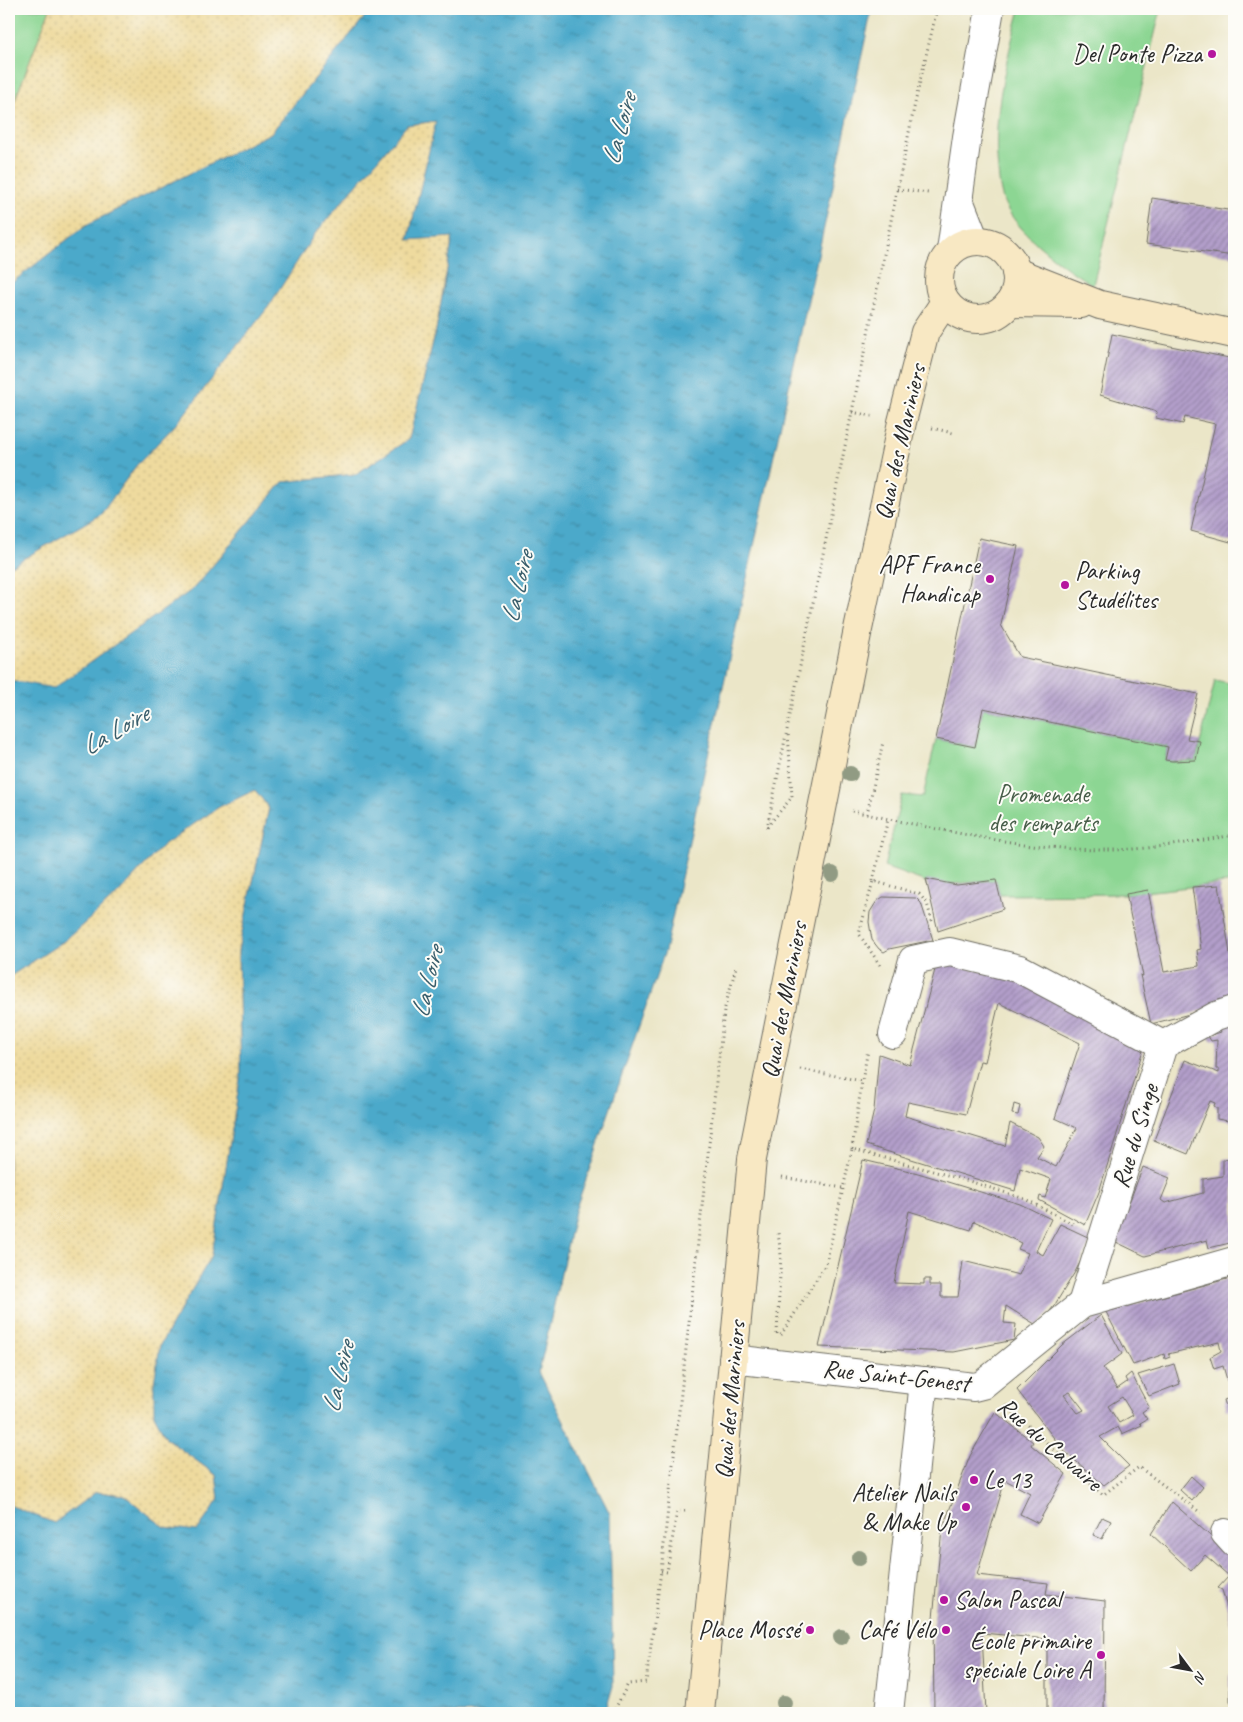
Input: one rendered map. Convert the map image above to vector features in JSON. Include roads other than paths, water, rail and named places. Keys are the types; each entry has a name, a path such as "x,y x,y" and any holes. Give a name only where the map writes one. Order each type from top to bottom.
{"main road":[{"path":"986,242 1006,252 1016,272 1015,293 1010,303 1001,312 990,317 966,318 954,311 945,302 940,290 940,269 963,246 986,242"},
{"path":"1016,272 1100,305 1234,334"},
{"name":"Quai des Mariniers","path":"700,1713 752,1159 902,422 925,332 945,302"},
{"path":"1010,303 1100,305"}],"street":[{"path":"963,246 958,197 990,9"},
{"path":"893,1034 913,960 950,952 1020,969 1163,1045 1216,1016 1234,1010"},
{"name":"Rue du Singe","path":"1082,1304 1163,1045"},
{"name":"Rue Saint-Genest","path":"733,1359 974,1387 982,1385 1082,1304 1234,1261"},
{"path":"889,1713 924,1380"}],"water":[{"name":"La Loire","path":"371,9 872,9 665,951 575,1211 539,1372 610,1514 613,1686 605,1713 9,1713 9,1505 54,1523 96,1492 124,1495 164,1527 197,1531 219,1499 216,1475 167,1439 154,1415 154,1383 160,1345 212,1255 241,1073 238,951 269,808 255,790 219,807 163,845 117,895 64,941 9,977 9,680 54,688 193,589 283,482 356,474 409,439 436,330 453,237 408,240 436,121 407,125 314,235 269,306 179,421 136,466 101,514 9,567 9,285 86,225 271,133"}],"place":[{"name":"Del Ponte Pizza","path":"1212,54"},
{"name":"APF France Handicap","path":"990,579"},
{"name":"Parking Studélites","path":"1065,585"},
{"name":"Le 13","path":"974,1480"},
{"name":"Atelier Nails & Make Up","path":"966,1507"},
{"name":"Salon Pascal","path":"944,1600"},
{"name":"Place Mossé","path":"810,1630"},
{"name":"Café Vélo","path":"946,1630"},
{"name":"École primaire spéciale Loire A","path":"1101,1655"}],"park label":[{"name":"Promenade des remparts","path":"1043,808"}]}
